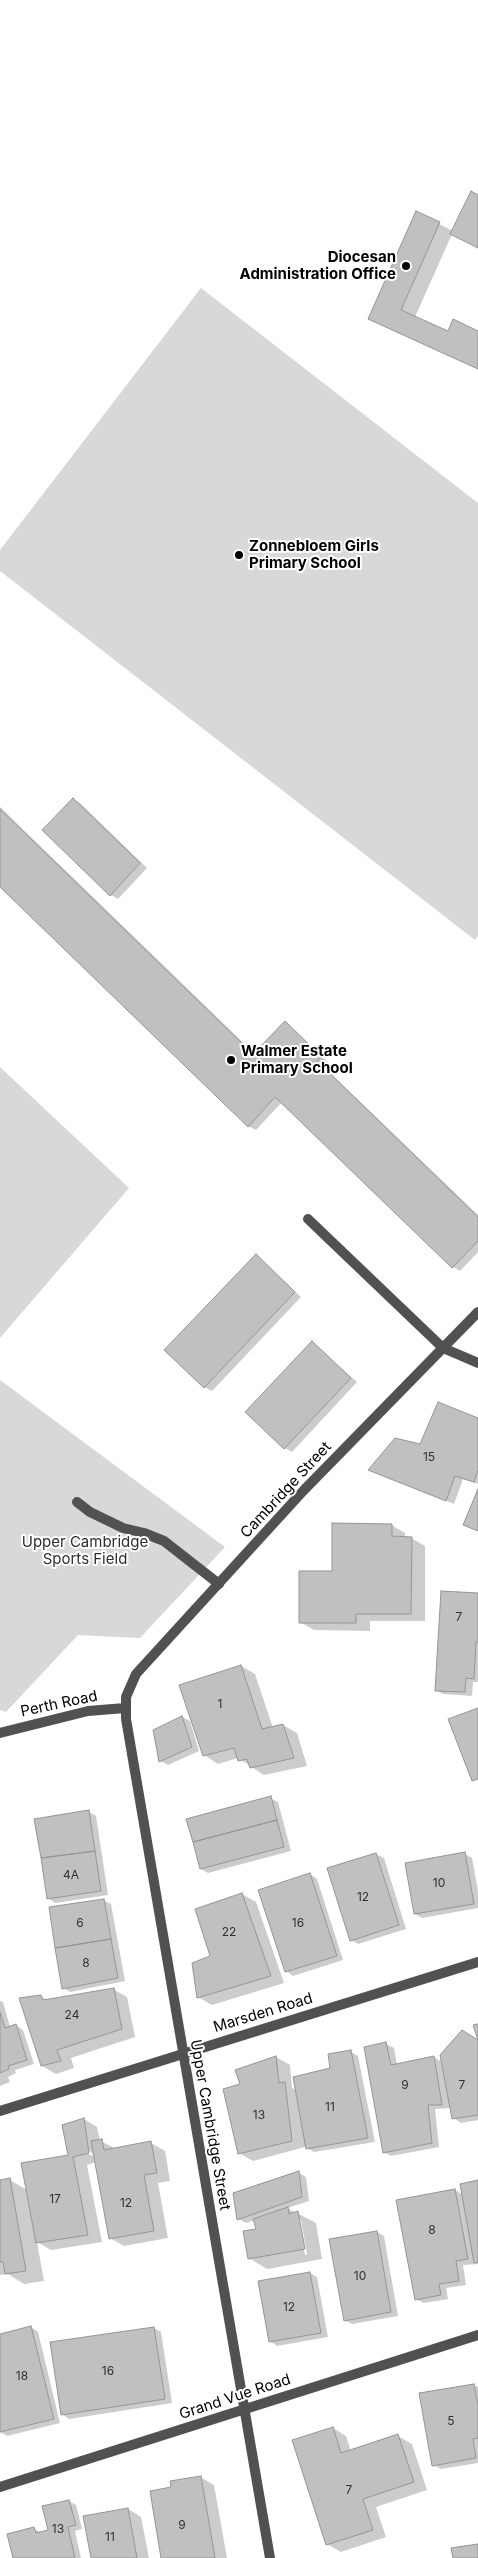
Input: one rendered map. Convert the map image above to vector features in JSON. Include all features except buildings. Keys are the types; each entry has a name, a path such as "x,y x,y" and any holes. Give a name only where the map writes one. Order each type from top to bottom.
{"street":[{"path":"308,1219 443,1348 478,1363"},
{"name":"Cambridge Street","path":"126,1697 136,1674 304,1490 478,1312"},
{"path":"77,1502 90,1512 123,1528 144,1533 164,1541 219,1584"},
{"name":"Upper Cambridge Street","path":"126,1697 125,1708 182,2054 270,2558"},
{"name":"Perth Road","path":"0,1733 88,1712 125,1708"},
{"name":"Marsden Road","path":"0,2110 478,1962"},
{"name":"Grand Vue Road","path":"0,2487 478,2335"}],"green space":[{"name":"Zonnebloem Girls Primary School","path":"201,288 478,503 478,936 475,940 0,571 0,550"},
{"path":"0,1067 129,1188 0,1338"},
{"name":"Upper Cambridge Sports Field","path":"0,1380 225,1547 140,1638 78,1635 6,1712 0,1710"}],"place":[{"name":"Diocesan Administration Office","path":"406,266"},
{"name":"Zonnebloem Girls Primary School","path":"239,555"},
{"name":"Walmer Estate Primary School","path":"231,1060"}]}
